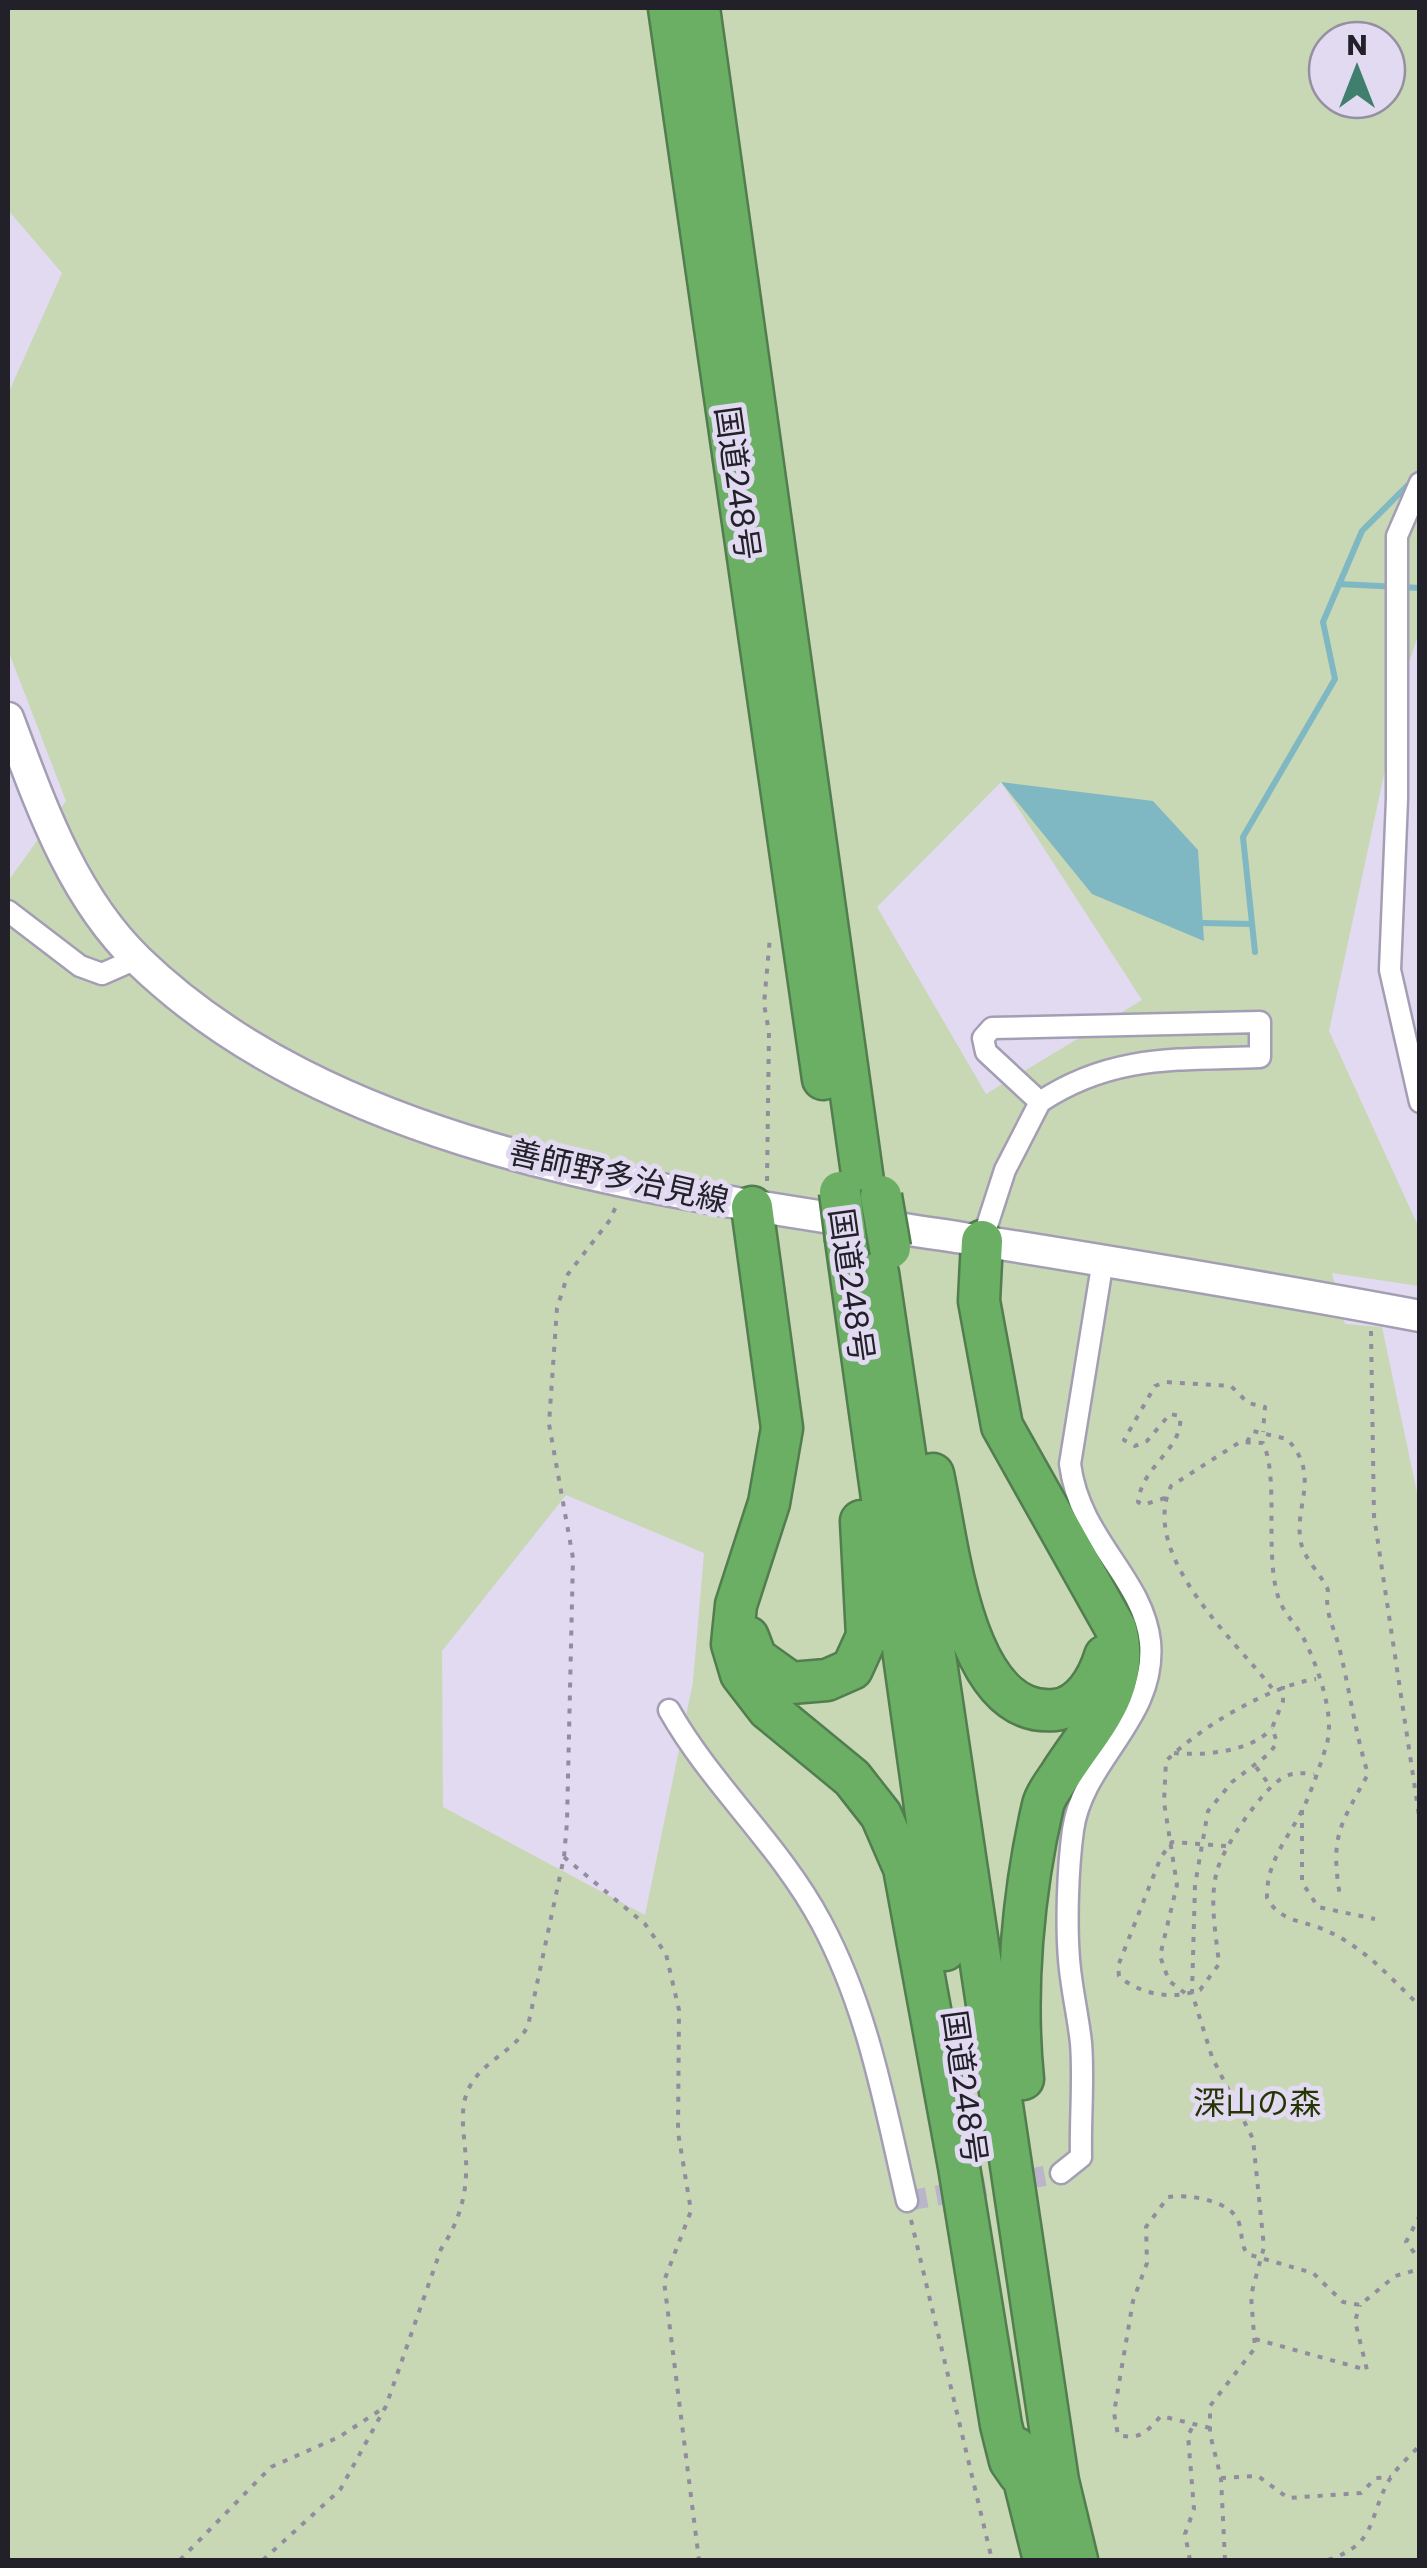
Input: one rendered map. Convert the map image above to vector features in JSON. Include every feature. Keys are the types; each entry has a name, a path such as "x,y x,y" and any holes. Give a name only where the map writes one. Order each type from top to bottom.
{"highway":[{"name":"国道248号","path":"669,8 862,1194"},
{"name":"国道248号","path":"700,8 839,988 865,1247 1019,2474 1044,2560"},
{"path":"760,1196 782,1428 769,1503 736,1604 732,1644 741,1674 768,1709 852,1778 881,1816 904,1868 956,2148 1001,2425 1010,2460 1019,2474"},
{"path":"982,1242 979,1301 1002,1426 1116,1629 1122,1654 1120,1678 1109,1705 1044,1800 1023,1972 1020,2044 1040,2252 1057,2358 1058,2481"},
{"name":"国道248号","path":"865,1247 1058,2481 1076,2560"},
{"path":"736,1604 756,1658 791,1684 827,1680 852,1668 867,1636 863,1538 838,1323 865,1247"},
{"path":"865,1247 918,1407 970,1640 986,1674 1010,1699 1033,1709 1058,1710 1082,1697 1098,1678 1105,1657 1104,1612"}],"main road":[{"name":"善師野多治見線","path":"8,718 46,818 76,880 136,959 230,1035 288,1067 435,1130 619,1181 760,1196 982,1242 1420,1316"}],"street":[{"path":"1420,482 1397,536 1397,800 1390,970 1420,1102"},
{"path":"8,911 80,966 102,974 136,959"},
{"path":"982,1242 1006,1170 1040,1102 1070,1082 1107,1067 1260,1057 1260,1022 992,1028 983,1038 986,1052 1040,1102"},
{"path":"1061,2173 1081,2157 1081,2045 1068,1958 1073,1829 1083,1795 1138,1711 1148,1681 1150,1646 1139,1604 1074,1498 1070,1464 1103,1260"},
{"path":"669,1710 687,1741 780,1858 821,1922 854,1996 876,2062 907,2201"}],"path":[{"path":"760,1196 769,1032 764,1004 774,920"},
{"path":"263,2560 340,2490 386,2406 441,2249 462,2202 467,2090 483,2067 518,2044 528,2026 564,1857 573,1558 549,1424 557,1308 568,1274 610,1220 619,1181"},
{"path":"1372,1308 1374,1516 1420,1822"},
{"path":"1166,1498 1143,1506 1138,1502 1140,1484 1178,1438 1180,1416 1170,1414 1147,1441 1136,1446 1124,1440 1155,1386 1165,1382 1231,1386 1248,1403 1265,1406 1263,1432"},
{"path":"1247,1442 1249,1433 1263,1432 1287,1439 1302,1462 1306,1505 1300,1531 1302,1548 1328,1590 1325,1610 1339,1646 1349,1714 1368,1774 1337,1832 1333,1854 1340,1896"},
{"path":"1272,1688 1178,1572 1165,1534 1166,1498 1171,1486 1213,1456 1247,1442 1263,1443 1272,1462 1268,1492 1272,1568 1282,1611 1304,1638 1328,1711 1328,1740 1302,1809 1276,1851 1266,1882 1267,1898 1273,1909 1286,1918 1328,1931 1368,1952 1420,2006"},
{"path":"1184,1994 1169,1981 1160,1956 1177,1885 1164,1778 1166,1761 1197,1734 1272,1688 1317,1678"},
{"path":"1174,1752 1203,1754 1251,1742 1272,1728 1282,1702 1282,1686"},
{"path":"1225,2560 1221,2478 1210,2428 1210,2406 1255,2348 1252,2295 1264,2247 1252,2139 1212,2056 1192,1993 1196,1885 1208,1810 1232,1782 1256,1767 1276,1742 1272,1728"},
{"path":"1256,1767 1272,1788"},
{"path":"1172,1842 1160,1857 1118,1966 1119,1976 1145,1992 1184,1994 1192,1993 1219,1964 1214,1903 1216,1873 1226,1846 1280,1778 1297,1772 1314,1774"},
{"path":"1412,1782 1420,1781"},
{"path":"1302,1809 1302,1882 1318,1907 1375,1919"},
{"path":"1172,1842 1226,1846"},
{"path":"564,1857 645,1924 666,1954 679,2010 678,2132 691,2212 664,2281 699,2560"},
{"path":"1210,2428 1162,2416 1145,2435 1118,2435 1114,2413 1133,2301 1147,2263 1146,2227 1168,2197 1204,2200 1230,2210 1239,2222 1240,2242 1247,2254 1313,2273 1343,2302 1360,2306"},
{"path":"907,2201 992,2560"},
{"path":"1420,2215 1406,2242 1420,2260"},
{"path":"1256,2339 1367,2370 1355,2321 1360,2306 1395,2276 1420,2269"},
{"path":"180,2560 271,2467 339,2437 386,2406"},
{"path":"1190,2560 1184,2534 1194,2509 1188,2435 1194,2422"},
{"path":"1328,2560 1344,2558 1372,2529 1391,2477 1420,2445"},
{"path":"1221,2478 1258,2476 1288,2498 1337,2498 1361,2494 1376,2478 1391,2477"}],"green space":[{"name":"深山の森","path":"8,8 1419,8 1419,632 1406,672 1329,1031 1419,1228 1419,1286 1332,1273 1345,1324 1382,1327 1419,1502 1419,2560 8,2560 8,881 66,801 8,650 8,394 62,273 8,210","holes":["1001,782 1142,1000 986,1094 877,907","566,1495 704,1553 693,1682 645,1915 443,1807 442,1651"]}],"shaded area":[{"path":"1001,782 1153,801 1198,850 1204,941 1092,894"}],"waterway":[{"path":"1255,952 1243,837 1335,679 1323,622 1362,531 1420,473"},
{"path":"1339,584 1420,588"},
{"path":"1202,923 1251,924"}],"tunnel":[{"path":"907,2201 1061,2173"}]}
